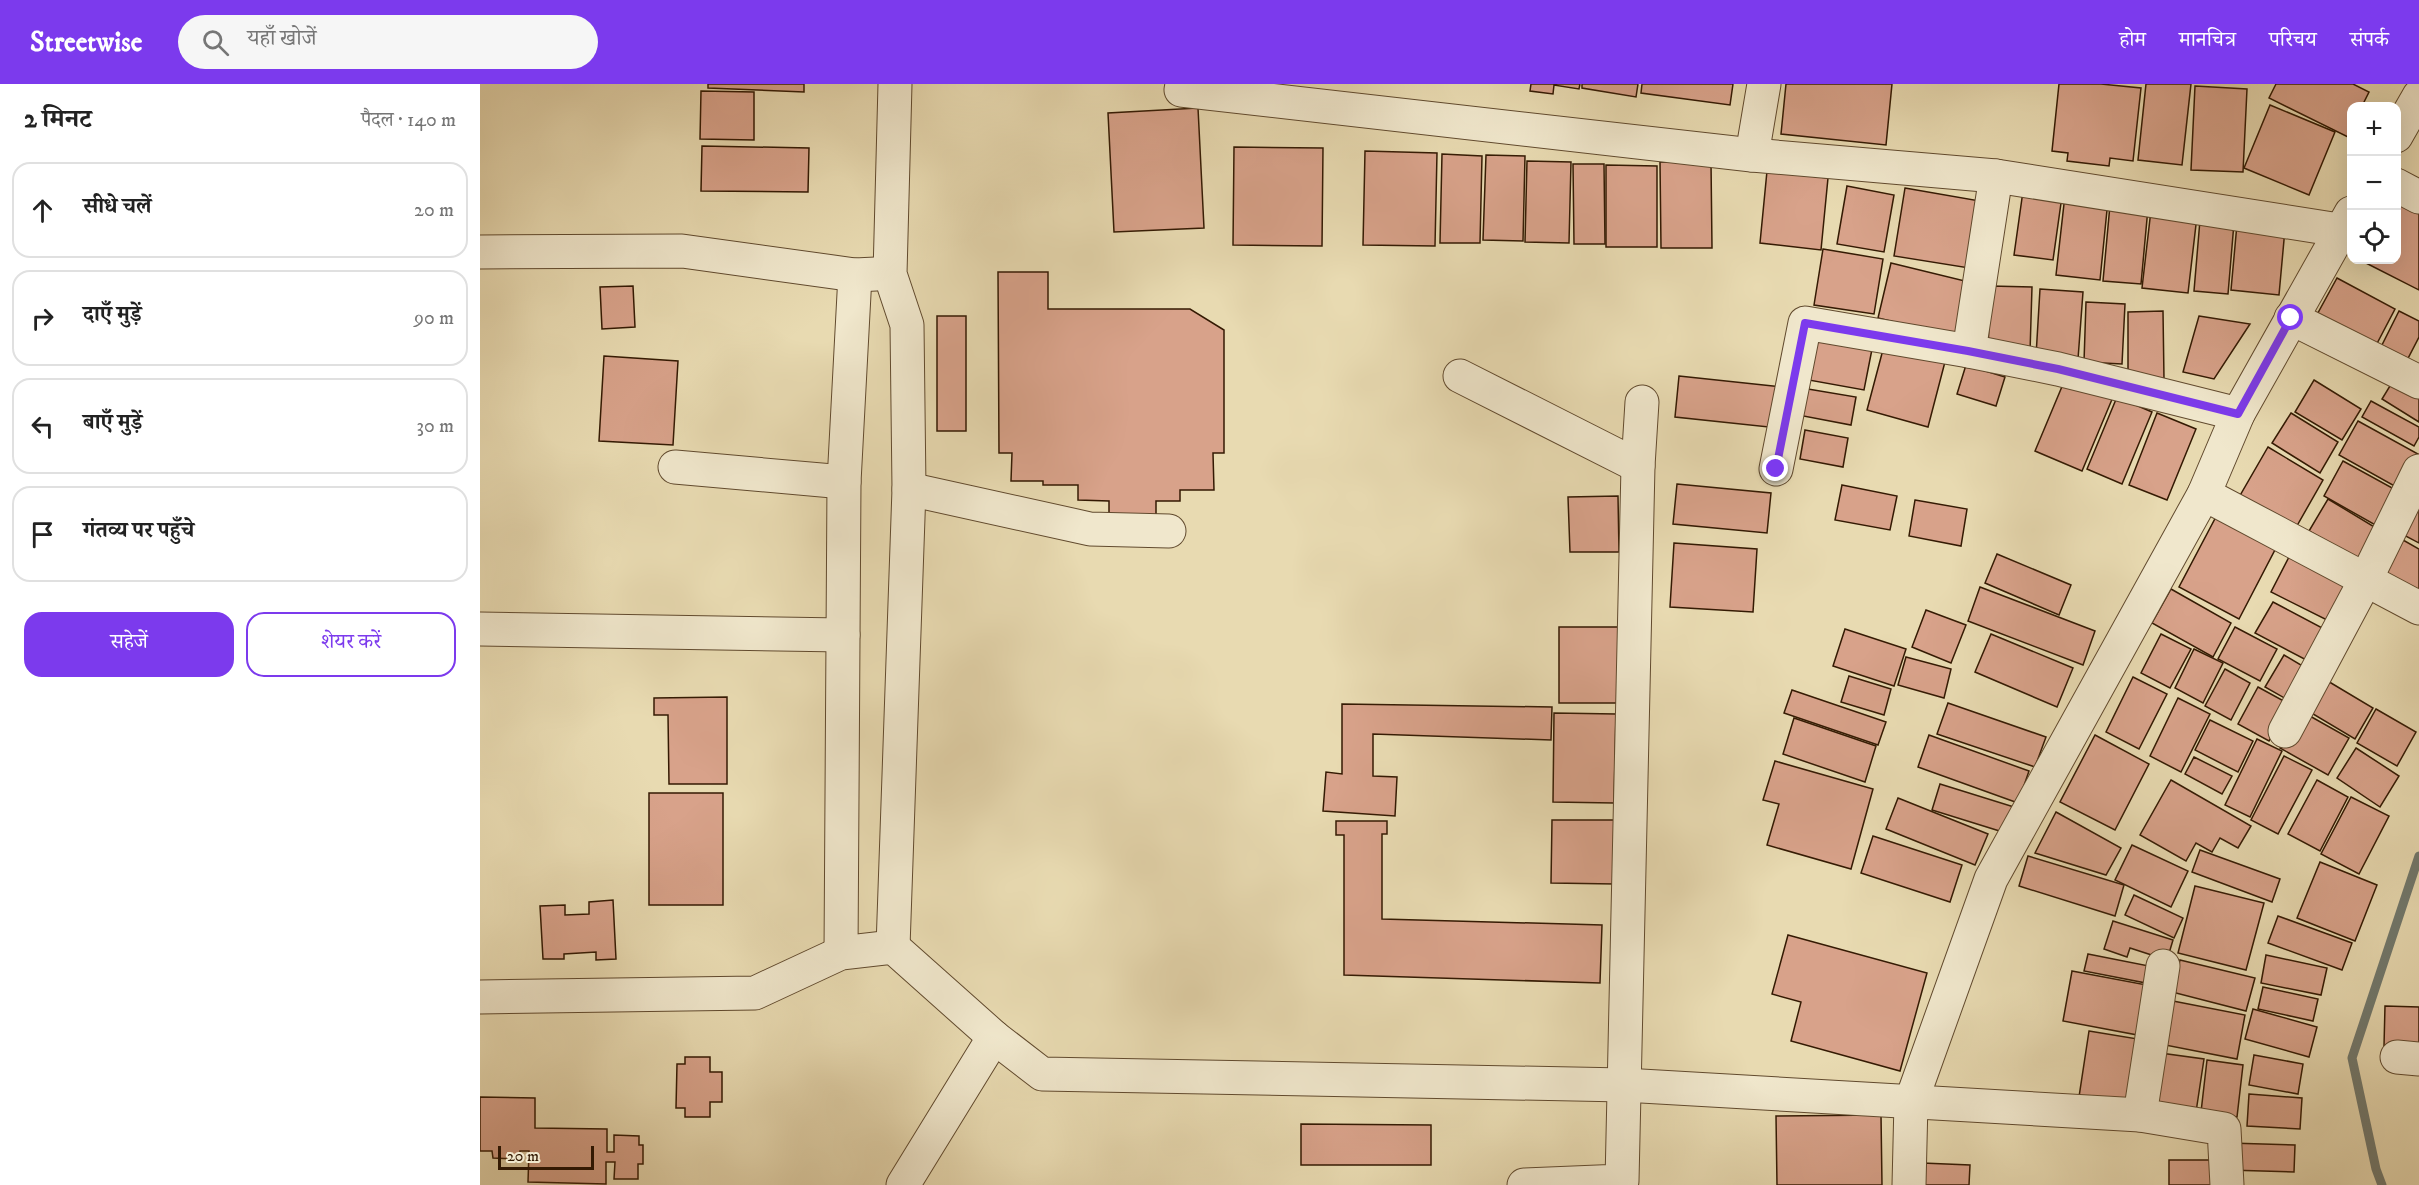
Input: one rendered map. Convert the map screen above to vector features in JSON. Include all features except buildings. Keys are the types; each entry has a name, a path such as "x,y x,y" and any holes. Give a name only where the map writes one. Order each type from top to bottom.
{"street":[{"path":"893,948 909,489 907,325 890,274 895,84"},
{"path":"1182,84 1181,90 1752,155 1996,176 2345,220 2238,414 2204,494 1991,879 1911,1102 1909,1185"},
{"path":"1752,155 1764,84"},
{"path":"2401,129 2419,96"},
{"path":"1968,351 1996,176"},
{"path":"2401,187 2419,197"},
{"path":"480,252 682,251 855,275 890,274"},
{"path":"841,953 844,482 855,275"},
{"path":"2291,318 2419,382"},
{"path":"1776,469 1805,323 2058,369 2238,414"},
{"path":"1460,376 1638,466"},
{"path":"1524,1185 1622,1181 1638,466 1642,402"},
{"path":"675,467 844,482"},
{"path":"2285,731 2366,581 2419,471"},
{"path":"909,489 1090,529 1169,531"},
{"path":"2204,494 2419,608"},
{"path":"480,629 843,635"},
{"path":"480,997 755,993 841,953 893,948 994,1036 1042,1074 1624,1086 2140,1115 2224,1129 2227,1185"},
{"path":"2140,1115 2163,966"},
{"path":"903,1185 994,1036"}],"waterway":[{"path":"2382,1185 2376,1169 2352,1058 2419,856"}],"route":[{"path":"1776,469 1805,323 2058,369 2238,414 2291,318"}]}
